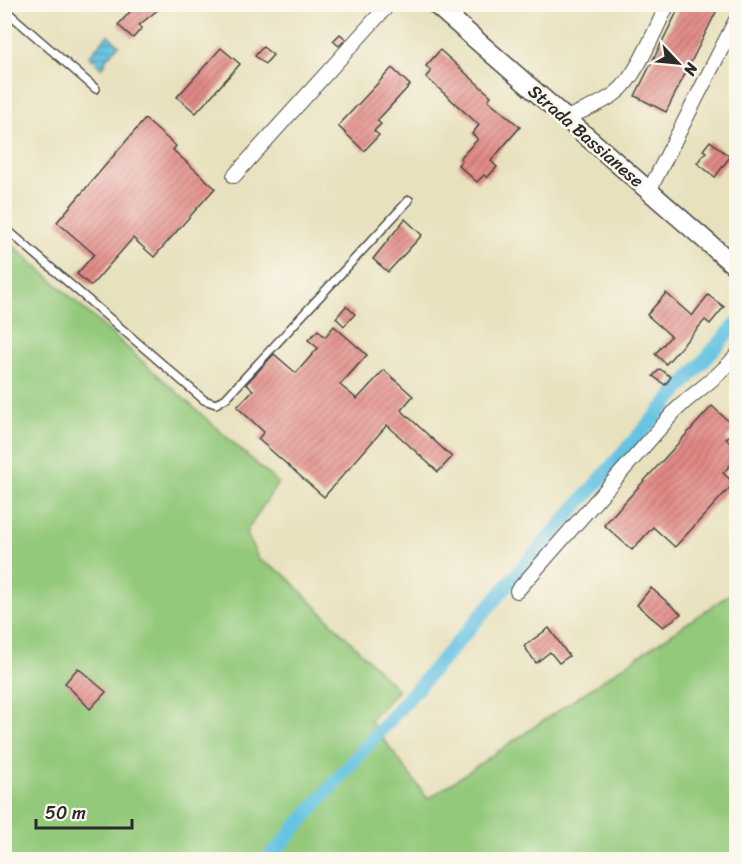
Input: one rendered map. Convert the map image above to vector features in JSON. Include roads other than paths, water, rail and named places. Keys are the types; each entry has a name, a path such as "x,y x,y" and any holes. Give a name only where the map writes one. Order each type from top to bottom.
{"street":[{"path":"234,176 389,4"},
{"name":"Strada Bassianese","path":"435,4 736,267"},
{"path":"566,118 611,96 622,88 636,67 668,4"},
{"path":"649,191 736,21"},
{"path":"517,591 675,411 714,380 736,356"}],"lane":[{"path":"4,9 96,89"},
{"path":"4,227 204,400 216,404 225,398 409,200"}],"water":[{"path":"108,35 119,45 104,61 106,63 101,68 96,63 98,60 95,58 93,60 89,56"}],"waterway":[{"path":"267,860 736,324"}]}
